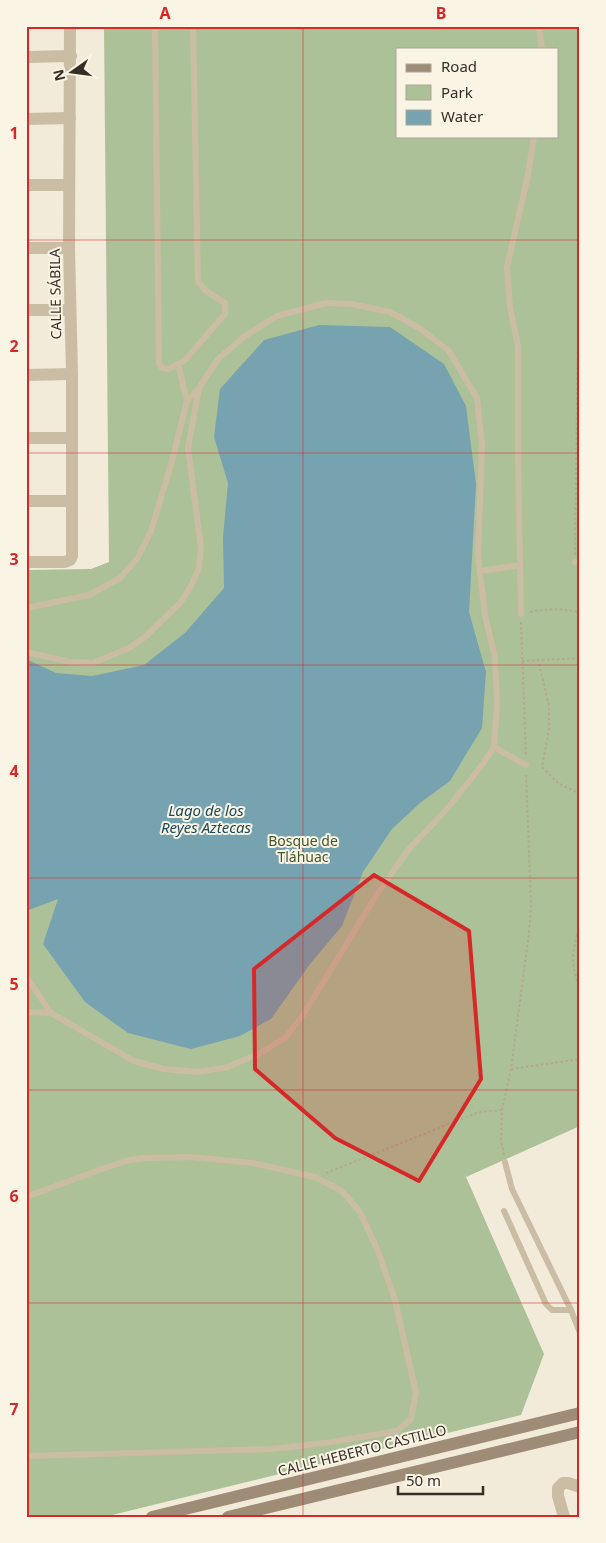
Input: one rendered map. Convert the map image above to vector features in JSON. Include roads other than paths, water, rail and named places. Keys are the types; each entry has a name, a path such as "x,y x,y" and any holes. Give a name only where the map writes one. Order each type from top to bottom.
{"main road":[{"name":"CALLE HEBERTO CASTILLO","path":"152,1517 580,1413"},
{"path":"228,1517 243,1515 580,1432"}],"street":[{"name":"CALLE SÁBILA","path":"26,562 64,562 70,560 72,556 72,374 69,248 70,26"},
{"path":"26,57 71,56"},
{"path":"26,118 70,118"},
{"path":"26,184 69,185"},
{"path":"26,248 69,248"},
{"path":"26,310 70,310"},
{"path":"26,374 72,374"},
{"path":"26,438 72,438"},
{"path":"26,501 72,501"},
{"path":"564,1517 558,1496 558,1488 563,1483 580,1488"}],"lane":[{"path":"155,26 159,363 162,368 169,369 185,360 225,314 225,303 206,291 198,282 193,26"},
{"path":"539,26 542,48"},
{"path":"521,614 518,346 510,307 507,267 528,175 534,138"},
{"path":"26,976 51,1013 134,1061 164,1069 196,1072 228,1067 260,1053 285,1038 303,1015 380,891 409,849 447,810 494,747 497,704 495,658 485,615 478,556 482,445 477,398 449,350 421,330 390,312 352,304 326,303 277,316 244,336 218,359 199,388 187,401"},
{"path":"26,608 89,595 120,578 137,559 151,531 172,461 187,401 178,364"},
{"path":"26,652 70,662 93,663 129,648 146,637 181,602 199,568 201,548 188,448 199,388"},
{"path":"481,571 520,566"},
{"path":"494,747 526,764"},
{"path":"26,1013 51,1013"},
{"path":"26,1197 129,1160 145,1158 191,1157 253,1163 316,1177 342,1191 360,1212 378,1251 395,1300 416,1393 411,1419 396,1431 272,1449 26,1456"},
{"path":"505,1162 512,1189 571,1310 580,1333"},
{"path":"504,1211 546,1304 552,1310 571,1310"}],"water":[{"name":"Lago de los Reyes Aztecas","path":"319,325 390,327 444,364 466,406 476,484 469,612 486,672 482,728 450,781 420,803 392,829 363,872 342,926 310,964 271,1019 240,1036 191,1049 128,1033 85,1002 43,944 58,899 26,911 26,659 56,673 92,676 144,665 185,633 224,588 223,537 228,483 214,437 220,389 264,340"}],"park label":[{"name":"Bosque de Tláhuac","path":"303,848"}]}
